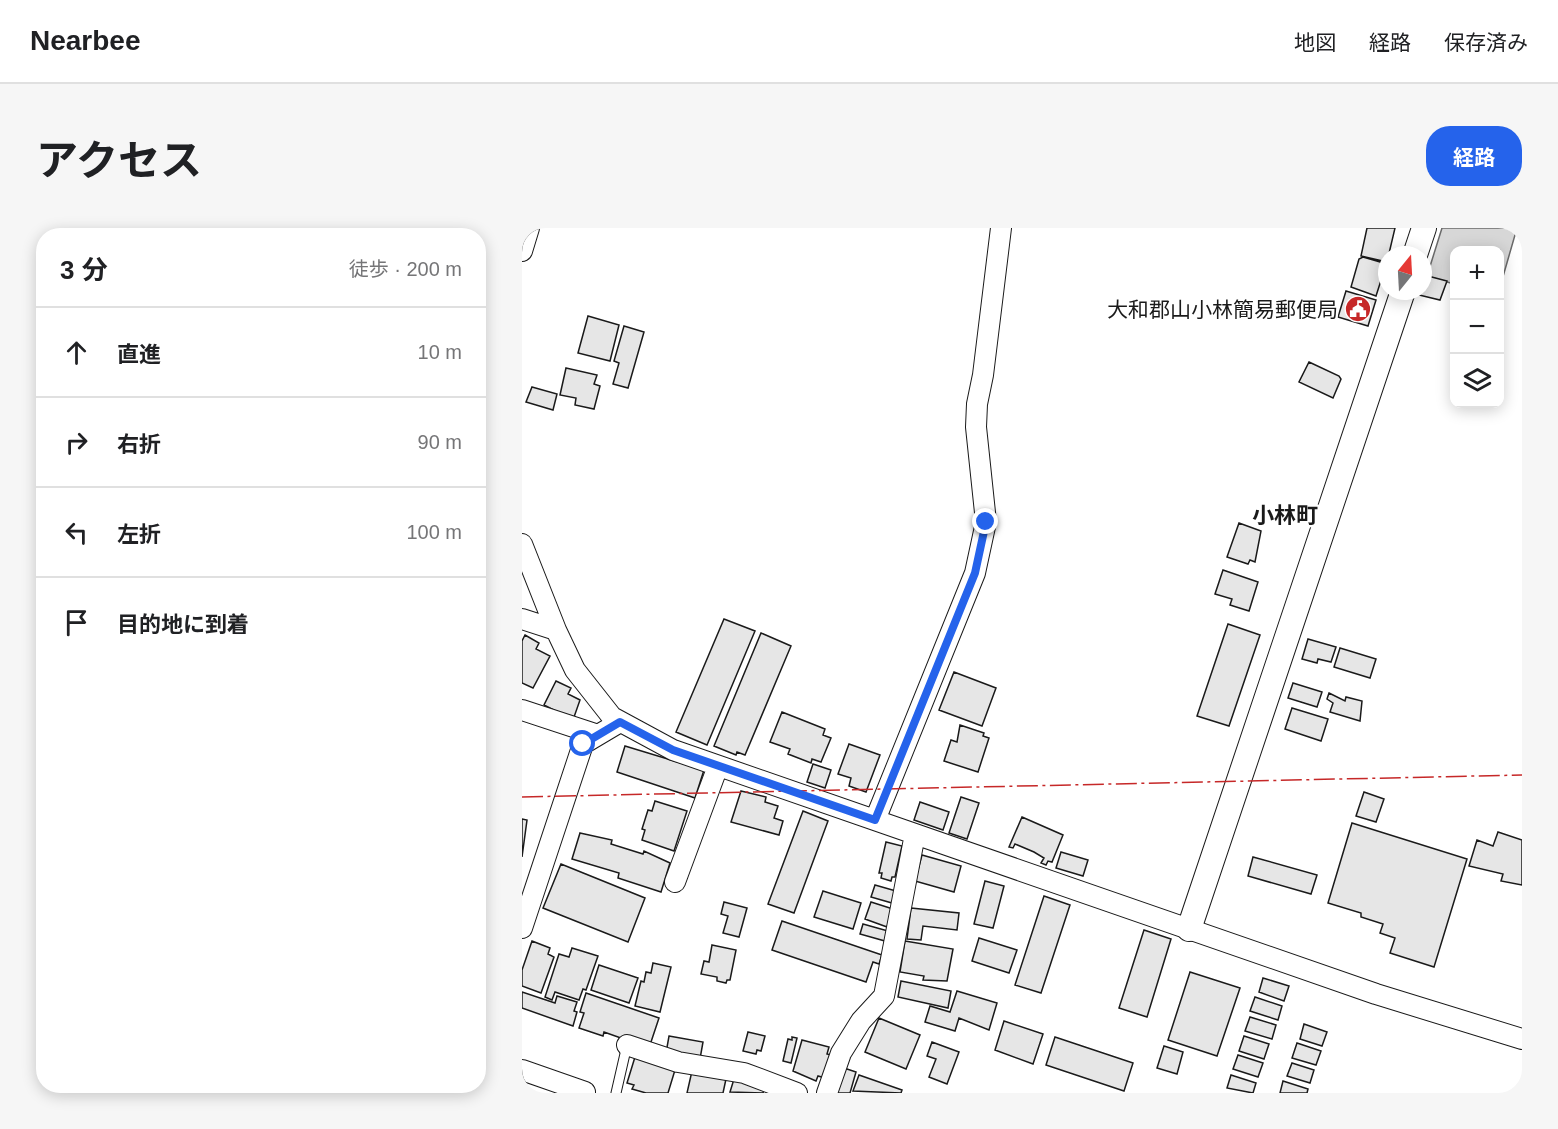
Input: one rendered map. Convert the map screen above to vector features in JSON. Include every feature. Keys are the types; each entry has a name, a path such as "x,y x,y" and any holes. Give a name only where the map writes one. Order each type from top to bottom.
{"street":[{"path":"522,251 529,228"},
{"path":"875,820 975,573 983,544 986,522 976,427 1001,228"},
{"path":"1418,246 1424,228"},
{"path":"1189,929 1400,300"},
{"path":"522,544 556,630 575,670 595,698 620,722 673,750 1376,994 1522,1039"},
{"path":"522,619 556,630"},
{"path":"522,710 598,735"},
{"path":"522,928 583,744 620,722"},
{"path":"675,882 718,766"},
{"path":"827,1093 841,1053 861,1021 884,996 915,834"},
{"path":"627,1045 678,1062 744,1073 797,1093"},
{"path":"522,1070 585,1092"}],"lane":[{"path":"616,1093 627,1045"}],"shaded area":[{"path":"1442,228 1517,228 1504,273 1504,246 1450,246 1450,283 1432,277 1432,260"}],"building":[{"path":"1367,228 1395,228 1391,246 1378,246 1378,260 1361,256"},
{"path":"1363,257 1378,261 1376,296 1351,287 1359,259"},
{"path":"1432,277 1447,281 1440,300 1432,298"},
{"path":"1346,291 1376,300 1368,326 1338,317"},
{"path":"588,316 619,325 610,361 578,353"},
{"path":"624,326 644,332 628,388 613,384 619,363 614,361"},
{"path":"1309,362 1341,379 1333,398 1299,382"},
{"path":"566,368 597,375 594,384 600,386 594,409 575,405 576,398 560,395"},
{"path":"532,387 557,394 553,410 526,402"},
{"path":"1239,523 1261,531 1255,562 1250,560 1248,564 1227,557"},
{"path":"1223,570 1258,582 1249,611 1230,605 1232,599 1215,594"},
{"path":"724,619 755,631 707,745 676,732"},
{"path":"1228,624 1260,635 1229,726 1197,716"},
{"path":"761,633 791,646 745,755 737,752 736,755 714,746"},
{"path":"525,635 539,643 536,649 550,656 533,688 522,683 522,641"},
{"path":"1308,639 1336,647 1331,662 1318,659 1317,663 1302,659"},
{"path":"1340,648 1376,659 1370,678 1334,667"},
{"path":"954,672 996,688 982,726 939,710"},
{"path":"556,681 571,688 568,694 580,700 573,720 544,705"},
{"path":"1293,683 1322,692 1317,707 1288,698"},
{"path":"1329,693 1345,701 1346,697 1362,701 1360,721 1330,712 1333,703 1327,699"},
{"path":"1292,708 1328,719 1321,741 1285,729"},
{"path":"782,712 825,729 823,735 831,738 821,762 812,759 811,763 788,754 790,749 770,742"},
{"path":"960,725 984,733 983,736 989,738 978,772 944,761 951,740 957,742"},
{"path":"849,744 880,755 866,792 849,786 851,778 838,774"},
{"path":"625,746 704,770 695,798 617,772"},
{"path":"813,764 831,770 825,788 807,782"},
{"path":"741,791 766,797 765,802 778,806 774,818 783,821 779,835 731,822"},
{"path":"1364,792 1384,799 1376,822 1356,816"},
{"path":"961,797 979,803 967,839 949,833"},
{"path":"655,801 687,811 674,851 642,840 645,830 642,829 648,810 652,811"},
{"path":"920,802 949,812 943,830 914,820"},
{"path":"803,811 828,821 794,913 768,904"},
{"path":"1022,817 1063,835 1052,862 1048,861 1046,865 1041,863 1044,858 1015,844 1013,848 1009,847"},
{"path":"522,819 527,820 522,857"},
{"path":"1352,823 1467,859 1434,967 1390,953 1395,938 1380,933 1383,924 1361,917 1361,913 1328,903"},
{"path":"1498,832 1522,840 1522,885 1501,881 1503,874 1469,866 1477,840 1493,846"},
{"path":"580,833 612,840 611,844 643,854 644,851 670,863 661,892 618,878 619,873 572,859"},
{"path":"886,842 902,846 895,877 892,877 891,881 881,878 882,873 879,873"},
{"path":"1061,852 1088,860 1083,876 1056,868"},
{"path":"922,855 961,866 954,892 915,881"},
{"path":"1253,857 1317,875 1311,894 1248,876"},
{"path":"561,864 645,898 628,942 543,908"},
{"path":"985,881 1004,886 993,928 974,924"},
{"path":"875,885 896,891 892,903 871,897"},
{"path":"823,891 861,903 853,929 814,917"},
{"path":"1044,896 1070,905 1041,993 1015,985"},
{"path":"724,902 747,908 739,937 723,933 728,916 721,914"},
{"path":"871,902 893,909 887,927 865,919"},
{"path":"911,908 959,913 957,930 923,926 921,940 907,939"},
{"path":"782,921 882,955 879,964 873,962 866,982 772,950"},
{"path":"863,924 888,931 885,941 860,934"},
{"path":"1144,930 1171,939 1147,1017 1119,1008"},
{"path":"979,938 1017,950 1009,973 972,961"},
{"path":"532,941 550,948 548,954 554,957 541,993 522,986 522,970"},
{"path":"905,941 953,949 947,981 923,980 924,976 900,972"},
{"path":"712,945 736,950 730,980 726,983 717,981 717,977 701,974 704,961 709,962"},
{"path":"572,948 598,956 586,990 583,989 579,1000 555,992 552,1000 545,997 559,954 569,957"},
{"path":"653,963 671,967 660,1012 635,1006 641,981 644,982 646,972 651,973"},
{"path":"599,965 638,978 629,1003 591,990"},
{"path":"1190,972 1240,988 1217,1056 1168,1040"},
{"path":"1263,978 1289,986 1284,1001 1259,992"},
{"path":"901,981 951,991 948,1008 898,997"},
{"path":"957,991 997,1003 989,1030 959,1018 955,1031 925,1022 930,1006 950,1012"},
{"path":"522,992 555,1003 557,996 577,1002 573,1026 522,1008"},
{"path":"586,993 659,1018 649,1048 604,1032 603,1036 579,1028 584,1013 580,1012"},
{"path":"1255,997 1282,1006 1278,1020 1250,1011"},
{"path":"1250,1017 1276,1025 1272,1039 1245,1031"},
{"path":"879,1018 920,1035 906,1069 865,1052"},
{"path":"1004,1021 1043,1034 1033,1064 995,1050"},
{"path":"1304,1024 1327,1032 1322,1046 1300,1039"},
{"path":"748,1032 765,1036 761,1051 757,1050 756,1054 743,1051"},
{"path":"669,1036 703,1042 700,1059 666,1053"},
{"path":"1244,1036 1269,1044 1264,1059 1239,1051"},
{"path":"792,1037 797,1038 791,1063 783,1061 788,1039 792,1040"},
{"path":"1055,1037 1133,1063 1124,1091 1046,1065"},
{"path":"802,1040 829,1047 827,1054 831,1055 825,1078 818,1076 816,1081 793,1071"},
{"path":"932,1042 959,1052 947,1084 929,1077 936,1059 927,1056"},
{"path":"1297,1043 1321,1051 1316,1065 1292,1058"},
{"path":"1164,1046 1183,1052 1177,1074 1157,1068"},
{"path":"1238,1055 1263,1063 1258,1077 1233,1069"},
{"path":"635,1057 675,1070 668,1093 646,1093 632,1089 634,1085 627,1083"},
{"path":"1292,1063 1314,1070 1310,1083 1287,1076"},
{"path":"844,1068 856,1072 850,1093 836,1093"},
{"path":"692,1071 726,1079 723,1093 687,1093"},
{"path":"859,1075 902,1090 901,1093 853,1091"},
{"path":"1231,1075 1256,1083 1253,1093 1227,1088"},
{"path":"734,1079 764,1090 763,1093 730,1092"},
{"path":"1283,1081 1308,1089 1307,1093 1280,1093"}],"power":[{"path":"522,797 1522,775"}],"place":[{"name":"大和郡山小林簡易郵便局","path":"1358,309"}],"district":[{"name":"小林町","path":"1285,515"}],"route":[{"path":"583,744 620,722 673,750 875,820 975,573 986,522"}]}
